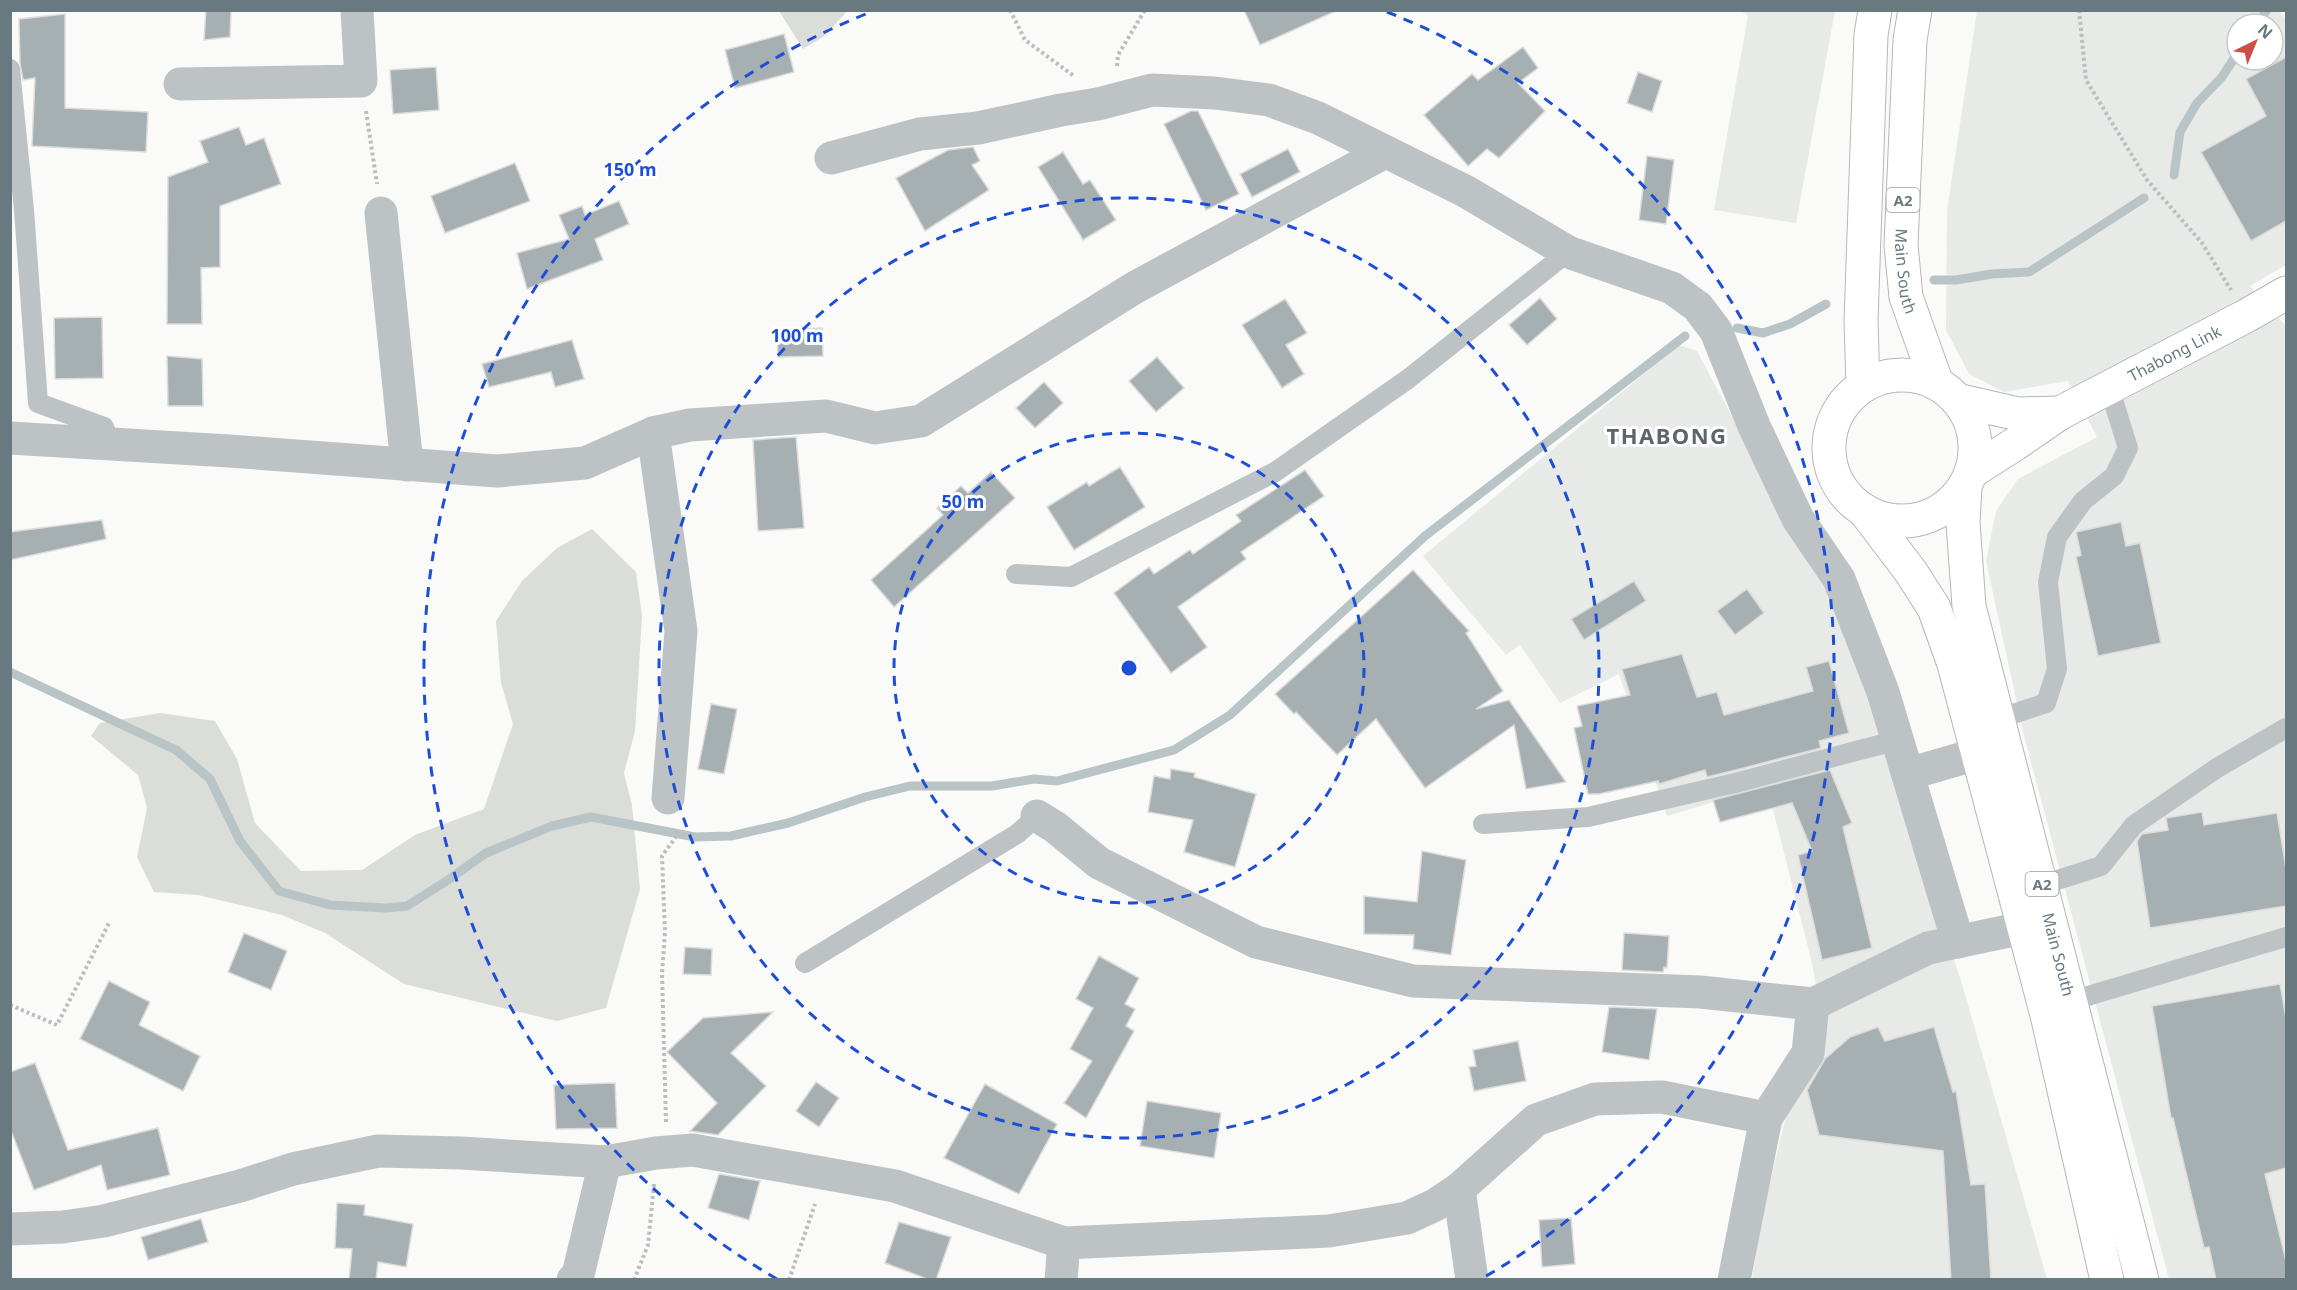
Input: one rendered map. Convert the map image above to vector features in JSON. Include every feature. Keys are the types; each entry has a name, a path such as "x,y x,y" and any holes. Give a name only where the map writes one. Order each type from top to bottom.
{"main road":[{"name":"A2","path":"1863,386 1861,321 1871,35 1875,10"},
{"name":"Main South","path":"1915,10 1910,40 1901,244 1906,297 1947,392 1967,416 1973,434 1975,453 1968,479 1963,523 1969,606 2142,1280"},
{"name":"Thabong Link","path":"1968,479 2060,413 2247,316 2286,293"},
{"name":"Main South","path":"1947,392 1918,377 1881,378 1863,386 1847,399 1835,417 1829,438 1829,459 1836,479 1847,497 1864,510 1885,519 1908,521 1930,516 1950,503 1968,479"},
{"path":"1947,392 2018,414 2060,413"},
{"name":"Main South","path":"1864,510 1934,608 1954,664 2047,1015 2107,1280"}],"street":[{"path":"180,84 361,81 357,10"},
{"path":"831,158 920,134 978,128 1107,102 1152,90 1215,93 1269,100 1318,118 1465,191 1568,252 1672,288 1698,307 1716,331 1754,426 1798,519 1839,579 1883,692 1958,942"},
{"path":"10,438 333,458 497,471 585,463 653,433 690,425 826,416 874,428 921,421 1134,288 1385,152"},
{"path":"381,213 407,465"},
{"path":"653,433 681,631 668,798"},
{"path":"1908,774 1977,754"},
{"path":"1037,816 1055,826 1100,863 1256,942 1413,981 1700,992 1813,1004 1928,948 2023,928"},
{"path":"1734,1280 1766,1118 1808,1053 1813,1004"},
{"path":"10,1229 63,1227 104,1221 229,1190 293,1169 378,1151 461,1153 605,1162 693,1150 895,1186 1064,1243 1329,1231 1407,1218 1435,1205 1460,1189 1536,1120 1595,1100 1662,1097 1766,1118"},
{"path":"573,1280 578,1275 605,1162"},
{"path":"1460,1189 1472,1280"},
{"path":"1061,1280 1064,1243"}],"lane":[{"path":"10,69 24,210 38,403 104,427 110,443"},
{"path":"1016,574 1071,577 1275,472 1408,379 1568,252"},
{"path":"1998,719 2046,703 2057,669 2048,582 2057,537 2083,501 2114,476 2128,448 2109,387"},
{"path":"2042,885 2101,866 2134,825 2217,768 2286,728"},
{"path":"1483,824 1588,818 1735,783 1898,740"},
{"path":"805,963 1017,834 1037,816"},
{"path":"2071,1001 2286,937"}],"path":[{"path":"1010,10 1025,40 1107,102 1118,55 1145,10"},
{"path":"2079,10 2086,80 2147,180 2202,243 2247,316"},
{"path":"361,81 381,213"},
{"path":"634,1280 648,1245 660,1153 666,1126 662,973 665,933 662,856 678,834 668,798"},
{"path":"10,1005 57,1025 110,921"},
{"path":"789,1280 825,1172"}],"shaded area":[{"path":"779,11 847,11 826,35 803,49"},
{"path":"1740,11 1835,11 1796,223 1714,210 1748,15"},
{"path":"1977,11 2279,11 2225,12 2225,72 2285,72 2285,18 2286,265 2250,286 2286,326 2286,1279 2169,1279 2024,736 1986,561 1996,511 2018,479 2097,437 2068,381 2004,392 1969,374 1946,330 1947,211"},
{"path":"1679,345 1697,351 1785,516 1838,606 1962,984 2047,1279 1752,1279 1763,1212 1785,1120 1817,1044 1825,1036 1812,963 1767,786 1667,816 1619,674 1560,703 1520,645 1506,655 1423,556"},
{"path":"592,529 636,572 642,616 635,731 624,773 632,805 640,889 606,1008 557,1021 404,984 325,933 282,915 198,895 154,892 137,857 147,808 138,775 91,736 100,723 160,713 215,721 237,759 255,823 301,871 362,870 415,835 484,809 513,724 501,683 496,621 522,581 557,548"}],"building":[{"path":"206,10 231,10 230,37 204,40"},
{"path":"1244,10 1338,10 1260,45"},
{"path":"65,14 65,108 148,112 146,152 32,146 35,78 23,80 20,63 19,19"},
{"path":"784,34 794,72 735,88 725,50"},
{"path":"1523,47 1538,68 1518,83 1545,111 1499,158 1487,149 1468,166 1424,115 1472,74 1478,80"},
{"path":"2285,58 2286,221 2251,241 2201,152 2266,116 2246,79 2259,72 2285,72"},
{"path":"436,67 439,110 393,114 390,70"},
{"path":"1638,72 1662,81 1652,112 1627,103"},
{"path":"1191,111 1198,111 1239,194 1206,210 1164,124"},
{"path":"239,127 246,145 264,138 281,184 220,206 220,267 201,268 202,324 167,324 168,177 208,162 200,141"},
{"path":"973,147 980,161 972,165 989,190 925,231 896,178 948,150"},
{"path":"1288,149 1300,172 1252,197 1240,174"},
{"path":"1063,152 1083,184 1090,180 1116,220 1083,240 1038,167"},
{"path":"1647,156 1674,160 1666,224 1639,220"},
{"path":"515,163 530,201 445,233 431,196"},
{"path":"619,201 629,224 595,239 603,260 527,289 517,253 569,239 559,215 582,206 585,215"},
{"path":"1540,298 1557,319 1527,345 1509,325"},
{"path":"1285,299 1307,333 1286,345 1304,374 1282,388 1242,325"},
{"path":"102,317 103,378 55,379 54,318"},
{"path":"822,328 823,356 778,357 777,330"},
{"path":"572,340 584,379 555,387 551,372 489,387 482,364"},
{"path":"167,356 202,359 203,406 168,406"},
{"path":"1157,357 1184,388 1156,412 1129,381"},
{"path":"1044,382 1063,403 1035,428 1016,408"},
{"path":"796,437 804,528 758,531 753,440"},
{"path":"1120,467 1145,507 1074,550 1047,507 1087,482 1089,486"},
{"path":"1305,470 1324,496 1241,552 1246,559 1178,607 1207,647 1171,673 1114,593 1149,567 1154,574 1190,550 1193,554 1241,521 1236,515"},
{"path":"991,472 1015,498 894,607 871,580 943,515 937,508 961,486 968,493"},
{"path":"102,520 106,539 10,560 10,532"},
{"path":"2121,522 2126,546 2140,543 2161,643 2098,656 2076,557 2081,555 2076,532"},
{"path":"1413,570 1469,631 1466,633 1503,691 1476,709 1509,700 1566,782 1526,789 1514,725 1425,788 1376,719 1337,755 1296,712 1294,714 1275,694"},
{"path":"1634,581 1646,601 1584,640 1571,619"},
{"path":"1747,589 1764,613 1735,635 1717,611"},
{"path":"1682,654 1697,697 1717,692 1724,715 1813,691 1806,667 1829,661 1849,733 1819,741 1821,748 1707,777 1705,770 1659,784 1658,781 1599,794 1588,794 1574,728 1582,726 1577,706 1630,695 1622,669"},
{"path":"711,704 737,709 724,774 698,769"},
{"path":"1171,769 1195,773 1194,777 1256,794 1235,867 1184,852 1193,820 1148,812 1154,776 1170,779"},
{"path":"1830,770 1852,823 1843,827 1872,948 1822,960 1798,855 1812,851 1792,803 1720,822 1713,800"},
{"path":"2202,812 2204,825 2277,813 2286,869 2286,906 2150,928 2137,841 2142,834 2168,830 2166,818"},
{"path":"1422,851 1466,860 1451,955 1413,949 1414,935 1364,934 1364,896 1417,902"},
{"path":"244,933 287,951 271,990 228,972"},
{"path":"1624,933 1669,936 1667,968 1664,967 1663,972 1622,970"},
{"path":"685,947 712,949 711,975 683,974"},
{"path":"1099,956 1139,978 1125,1004 1135,1009 1126,1026 1134,1031 1086,1118 1064,1103 1092,1061 1070,1049 1093,1008 1076,999"},
{"path":"109,981 150,1002 139,1025 200,1056 183,1091 80,1039"},
{"path":"2280,984 2286,1018 2286,1168 2265,1174 2286,1261 2286,1280 2216,1280 2209,1247 2204,1248 2173,1118 2171,1118 2152,1006"},
{"path":"1609,1007 1657,1009 1649,1060 1602,1052"},
{"path":"773,1012 731,1053 766,1086 718,1135 690,1131 717,1103 667,1052 703,1018"},
{"path":"1878,1027 1885,1041 1934,1027 1953,1092 1956,1091 1971,1185 1985,1184 1991,1280 1951,1280 1943,1151 1819,1135 1807,1090 1825,1059 1850,1037"},
{"path":"1518,1041 1526,1081 1474,1091 1469,1067 1476,1066 1473,1050"},
{"path":"35,1063 68,1150 158,1128 170,1175 107,1190 101,1165 34,1190 10,1128 10,1072"},
{"path":"816,1082 839,1098 819,1127 796,1111"},
{"path":"615,1083 617,1128 556,1129 554,1085"},
{"path":"985,1084 1057,1124 1019,1194 944,1158"},
{"path":"1147,1101 1221,1113 1214,1158 1140,1146"},
{"path":"719,1174 760,1181 749,1220 708,1208"},
{"path":"337,1203 365,1205 364,1215 413,1224 406,1267 378,1262 376,1280 349,1280 352,1249 335,1248"},
{"path":"1571,1218 1575,1264 1542,1267 1539,1220"},
{"path":"201,1219 208,1242 148,1260 141,1237"},
{"path":"899,1222 951,1237 936,1280 930,1280 885,1263"}],"waterway":[{"path":"2174,175 2180,132 2197,103 2225,72"},
{"path":"1934,280 1956,280 1992,274 2029,272 2144,198"},
{"path":"1737,328 1763,333 1790,324 1826,304"},
{"path":"10,672 176,750 210,779 240,841 279,891 330,905 386,908 407,906 486,853 552,826 591,817 695,837 731,836 788,823 865,797 910,786 992,786 1034,779 1057,781 1174,750 1230,715 1425,536 1685,336"}],"district":[{"name":"THABONG","path":"1667,435"}]}
